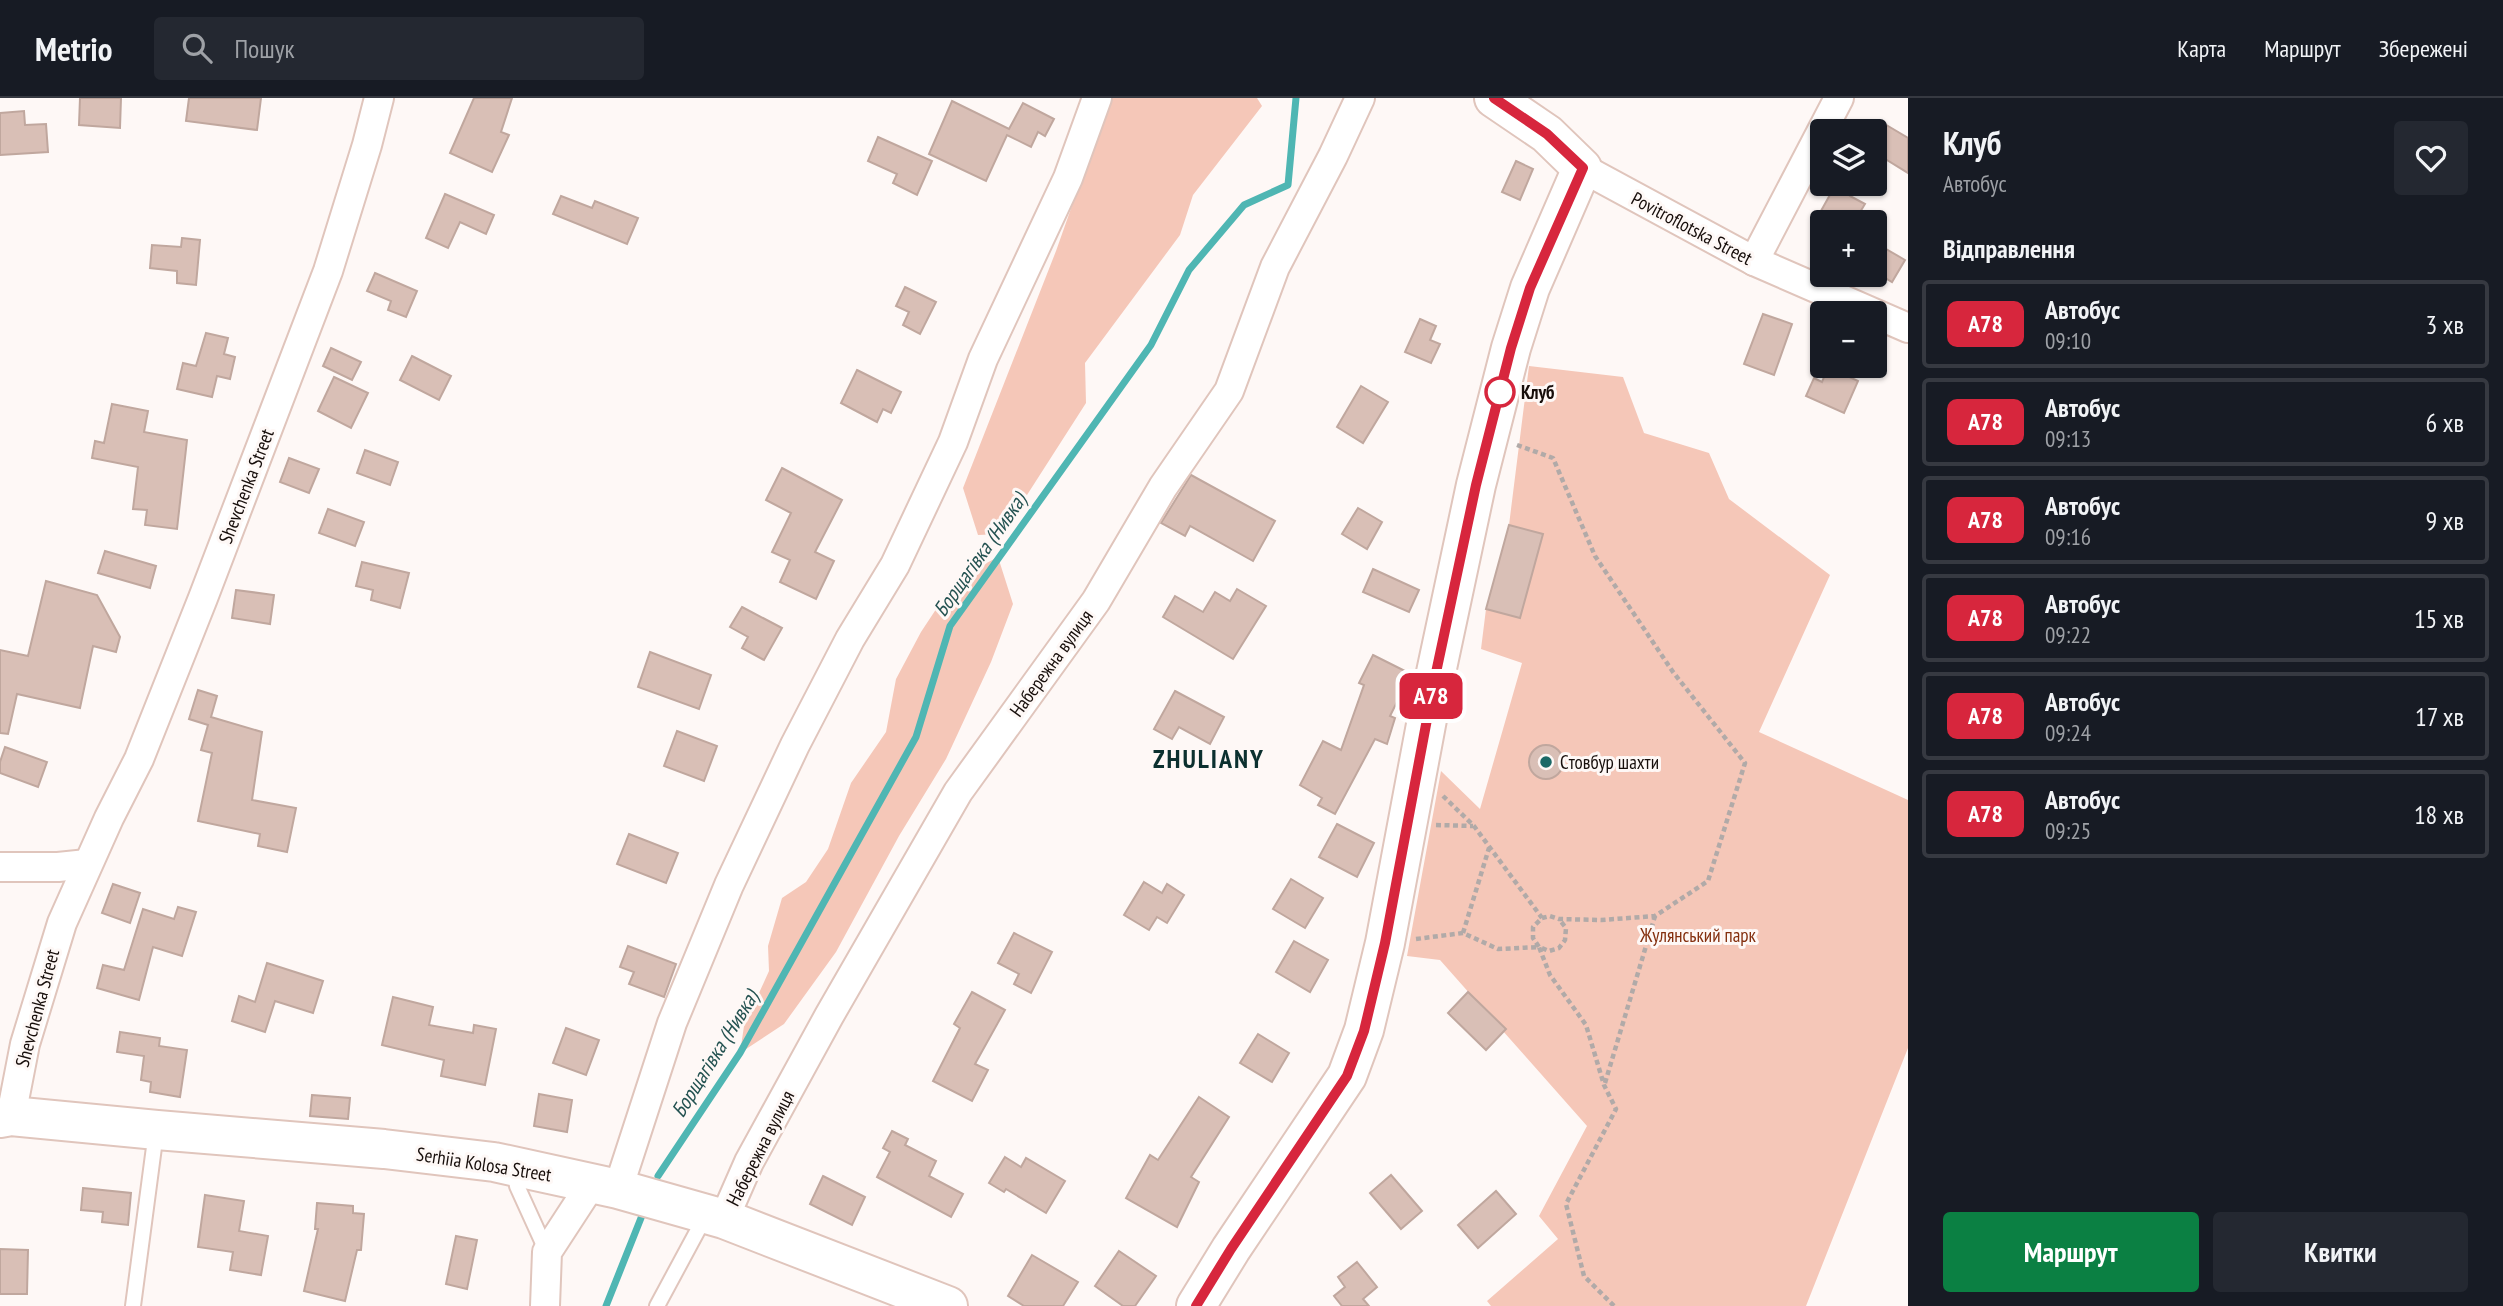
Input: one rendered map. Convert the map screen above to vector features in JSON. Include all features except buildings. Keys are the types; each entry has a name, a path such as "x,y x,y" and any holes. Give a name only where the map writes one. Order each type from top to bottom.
{"street":[{"name":"Shevchenka Street","path":"6,1117 62,923 87,864 139,759 203,598 324,283 379,98"},
{"path":"545,1306 547,1252 605,1186 729,885 795,745 850,639 895,565 953,442 983,359 1068,178 1097,98"},
{"name":"Набережна вулиця","path":"716,1216 750,1162 822,1028 958,792 1096,601 1163,487 1228,391 1275,267 1334,156 1360,98"},
{"name":"Povitroflotska Street","path":"1494,98 1547,134 1583,168 1754,261 1908,328"},
{"path":"1754,261 1839,98"},
{"path":"1196,1306 1347,1076 1364,1031 1385,943 1434,682 1476,485 1511,348 1530,288 1583,168"},
{"path":"0,867 87,864"},
{"name":"Serhiia Kolosa Street","path":"6,1117 384,1149 494,1162 605,1186 716,1216 948,1306"}],"lane":[{"path":"133,1306 156,1130"},
{"path":"514,1167 517,1186 547,1252"},
{"path":"657,1306 716,1216"}],"path":[{"path":"1507,442 1553,458 1595,556 1673,672 1745,763 1708,881 1655,916 1601,920 1559,919 1550,916 1542,918 1534,927 1533,938 1550,975 1586,1025 1604,1085 1616,1109 1566,1205 1584,1276 1614,1306"},
{"path":"1418,771 1474,826 1542,918"},
{"path":"1463,933 1489,847"},
{"path":"1604,1085 1655,916"},
{"path":"1418,939 1463,933 1498,949 1539,947 1549,951 1559,948 1565,940 1566,928 1559,919"}],"green space":[{"path":"1110,98 1257,98 1262,106 1193,195 1180,235 1085,363 1086,403 1002,534 978,535 963,488 1056,251"},
{"name":"Жулянський парк","path":"1529,366 1623,377 1644,433 1709,453 1729,499 1830,575 1759,732 1908,800 1908,1048 1806,1306 1491,1306 1487,1301 1558,1239 1539,1216 1587,1126 1440,960 1407,956 1441,771 1480,809 1522,663 1481,649 1486,609 1520,618 1543,535 1509,525"},
{"path":"998,557 1013,604 991,662 946,759 899,836 836,952 784,1024 740,1053 744,1026 769,971 768,946 782,898 806,882 828,849 851,783 886,732 896,679 921,632 956,579"}],"waterway":[{"name":"Борщагівка (Нивка)","path":"658,1176 740,1053 916,737 950,626 1151,345 1189,270 1244,205 1288,185 1296,98"},
{"name":"Борщагівка (Нивка)","path":"606,1306 643,1213"}],"bus line":[{"name":"А78","path":"1196,1306 1347,1076 1364,1031 1385,943 1434,682 1476,485 1511,348 1530,288 1583,168 1547,134 1494,98"}],"place":[{"name":"Клуб","path":"1500,392"},
{"name":"Cтовбур шахти","path":"1546,762"}],"district":[{"name":"ZHULIANY","path":"1209,759"}]}
